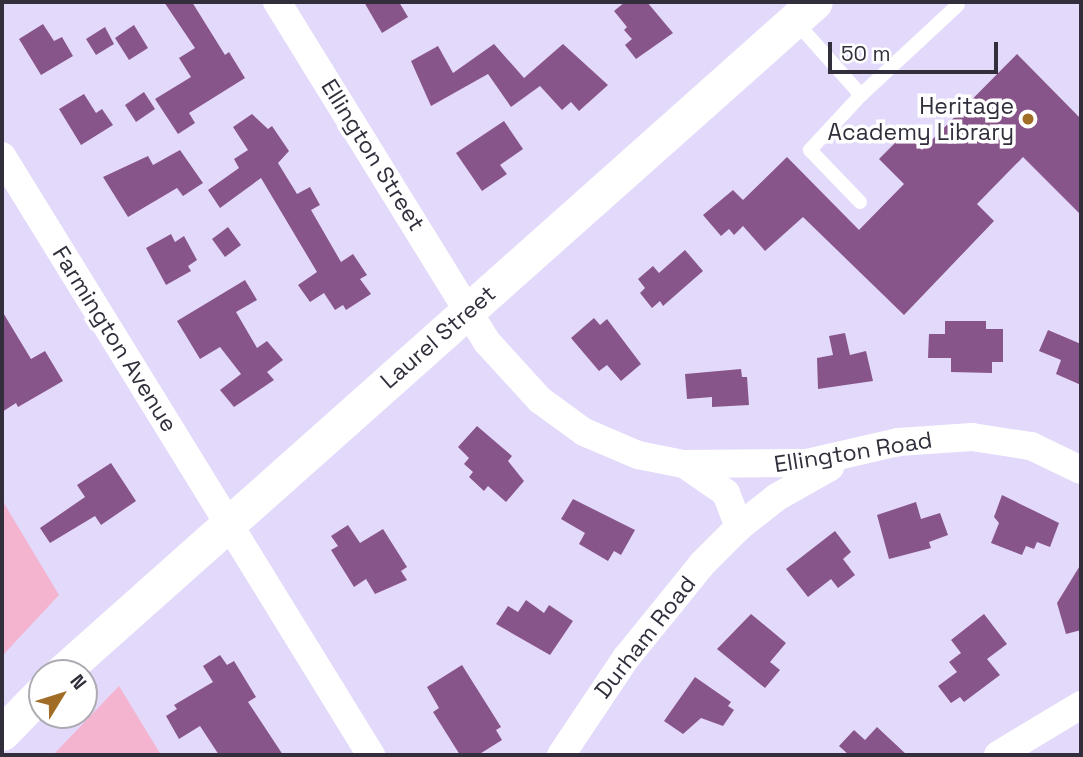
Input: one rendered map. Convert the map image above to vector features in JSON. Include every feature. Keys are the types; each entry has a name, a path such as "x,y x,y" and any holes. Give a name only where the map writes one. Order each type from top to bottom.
{"street":[{"name":"Ellington Street","path":"277,2 468,310"},
{"name":"Laurel Street","path":"76,659 805,11"},
{"name":"Farmington Avenue","path":"2,156 371,755"},
{"name":"Ellington Road","path":"468,310 505,363 559,415 614,446 684,464 780,466 947,437 1002,440 1058,456 1081,470"},
{"name":"Durham Road","path":"561,755 634,648 702,564 740,527 802,481 867,450"},
{"path":"684,464 726,493 740,527"},
{"path":"999,755 1021,738 1081,705"},
{"path":"2,733 28,706"}],"lane":[{"path":"860,202 810,150 861,95 958,5"},
{"path":"805,11 861,95"}],"shaded area":[{"path":"2,500 59,595 2,656"},
{"path":"119,686 161,755 53,755 78,729 98,729 98,708"}],"building":[{"path":"164,2 192,2 225,55 229,52 245,78 189,113 195,123 178,134 155,99 191,77 179,58 195,48"},
{"path":"364,2 399,2 408,17 382,33"},
{"path":"625,2 647,2 673,33 636,59 625,45 632,39 624,30 627,27 614,11"},
{"path":"43,24 54,41 62,37 73,56 41,75 19,39"},
{"path":"134,25 148,48 129,60 115,38"},
{"path":"105,27 114,44 96,55 86,39"},
{"path":"494,44 524,78 563,44 608,85 579,111 571,102 562,110 540,86 511,107 488,74 431,106 411,61 438,46 453,73"},
{"path":"1017,54 1081,119 1081,215 1023,157 977,204 994,221 904,315 803,217 765,251 743,226 734,235 729,229 721,236 703,215 733,190 743,200 787,157 859,230 904,184 879,159 905,133 922,150"},
{"path":"144,92 155,109 136,122 125,105"},
{"path":"84,94 96,113 102,109 113,125 81,145 59,109"},
{"path":"252,114 268,129 272,126 289,151 278,163 297,194 310,187 320,205 311,210 341,262 353,254 367,275 360,279 371,294 346,310 343,305 335,310 324,293 310,302 298,285 317,272 261,178 220,208 208,190 239,168 234,159 248,150 233,127"},
{"path":"504,121 523,149 500,165 507,174 482,191 456,153"},
{"path":"180,150 203,183 183,196 177,188 128,217 103,177 148,156 153,165"},
{"path":"228,227 241,245 225,257 212,239"},
{"path":"171,234 175,242 184,236 197,260 188,266 191,271 166,285 146,248"},
{"path":"685,250 703,271 663,306 660,301 652,308 640,293 645,288 638,279 653,266 659,273"},
{"path":"245,280 257,300 236,312 257,348 267,341 283,360 267,372 274,380 234,407 220,390 241,374 220,347 200,359 177,321"},
{"path":"2,311 31,359 45,351 63,381 18,407 16,403 2,412"},
{"path":"594,318 600,325 607,319 641,364 621,381 607,365 599,371 571,338"},
{"path":"945,321 986,321 986,329 1003,329 1003,362 992,362 992,373 951,372 951,358 928,358 929,334 945,334"},
{"path":"1048,330 1081,344 1081,385 1056,374 1061,360 1039,351"},
{"path":"845,333 850,355 866,351 873,381 818,389 817,358 833,355 829,336"},
{"path":"741,369 742,377 747,377 749,405 712,407 712,397 687,399 685,374"},
{"path":"477,426 512,456 508,461 524,481 506,502 488,486 484,491 469,477 473,472 464,464 469,458 458,447"},
{"path":"111,463 136,501 101,525 95,516 50,543 40,528 85,497 77,485"},
{"path":"1002,495 1059,523 1050,547 1037,542 1034,549 1026,546 1022,555 991,543 999,523 994,517"},
{"path":"573,499 635,530 621,555 614,551 608,561 579,544 585,533 561,519"},
{"path":"916,502 921,519 940,513 948,535 929,542 931,548 889,559 877,515"},
{"path":"348,525 360,543 383,529 407,567 401,571 407,580 375,594 366,579 354,587 331,550 338,546 331,536"},
{"path":"835,531 851,552 843,559 855,575 838,588 831,579 808,597 786,569"},
{"path":"1081,564 1081,630 1066,634 1057,603"},
{"path":"526,600 544,613 549,605 573,621 550,655 496,624 508,606 518,612"},
{"path":"751,614 786,643 770,662 780,670 765,688 717,649"},
{"path":"984,614 1007,644 987,659 1000,675 964,702 960,697 951,703 938,686 957,672 949,662 961,653 951,640"},
{"path":"220,655 227,665 234,661 256,697 248,702 283,755 219,755 200,726 179,739 166,716 177,709 174,705 213,682 203,666"},
{"path":"462,665 501,727 496,730 502,740 478,755 460,755 433,712 439,708 427,687"},
{"path":"695,677 731,702 728,706 734,710 723,726 701,718 683,734 664,721"},
{"path":"877,727 907,755 849,755 839,746 854,730 865,740"}],"place":[{"name":"Heritage Academy Library","path":"1028,119"}]}
